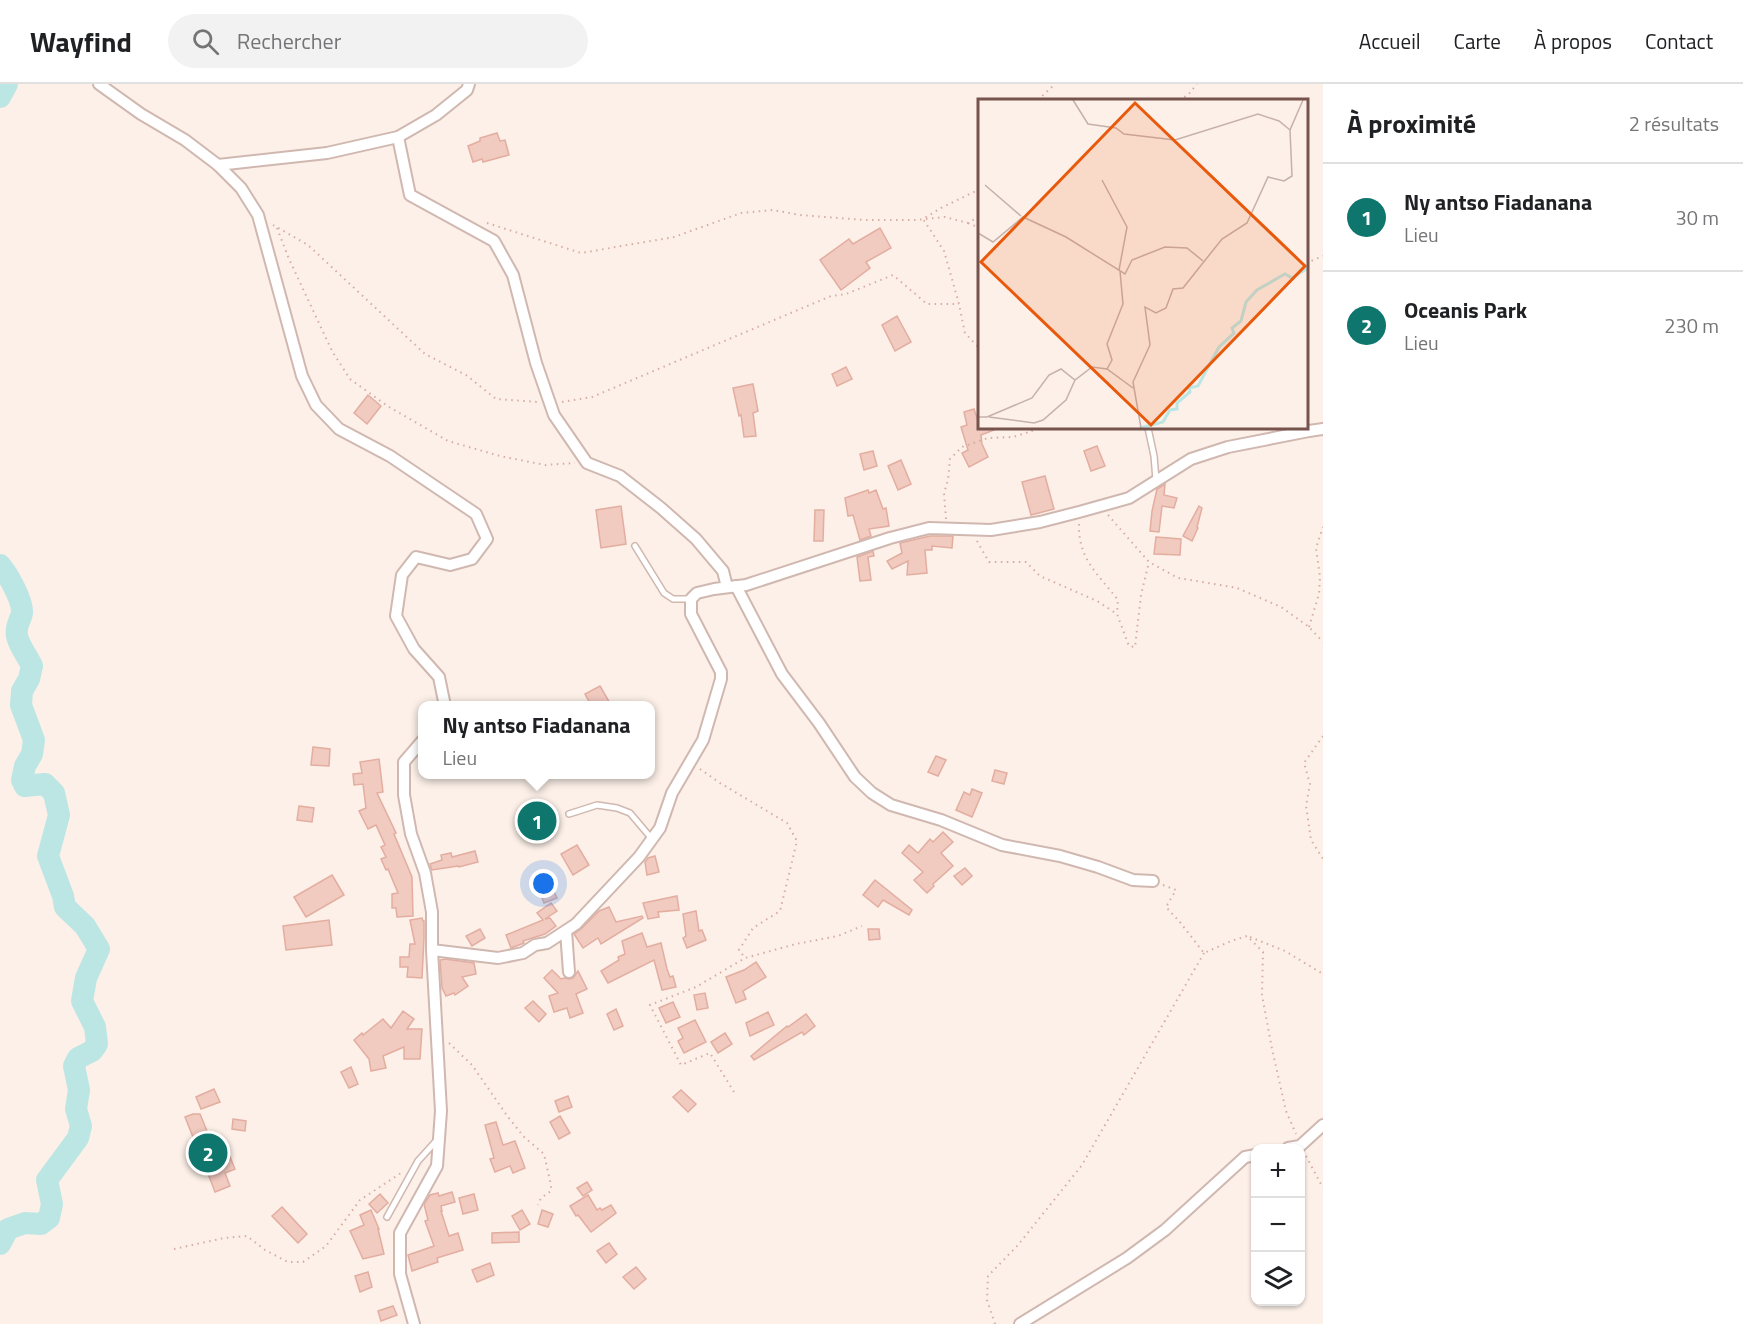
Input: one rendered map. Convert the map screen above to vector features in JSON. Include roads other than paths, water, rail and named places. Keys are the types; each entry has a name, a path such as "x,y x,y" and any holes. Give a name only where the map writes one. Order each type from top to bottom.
{"street":[{"path":"99,84 141,114 185,140 218,165 241,188 258,215 302,376 316,405 339,429 390,456 476,514 487,539 472,559 450,565 416,557 402,575 396,616 414,650 439,677 444,701"},
{"path":"218,165 327,153 398,137 444,108 467,90 468,84"},
{"path":"398,137 410,195 494,241 513,275 536,363 554,415 587,463 620,476 696,539 723,571 782,674 819,723 855,777 872,793 891,805 941,820 1002,845 1060,856 1133,880 1153,881"},
{"path":"432,950 498,958 524,953 535,945 547,943 576,924 639,858 660,828 672,793 703,740 722,679 721,672 691,614 691,599 697,593 746,585 890,538 929,528 991,530 1040,522 1079,512 1129,498 1191,459 1228,447 1323,429"},
{"path":"414,1324 400,1274 400,1233 437,1166 441,1111 432,912 425,873 411,834 404,795 404,762 418,746"},
{"path":"566,932 569,972"},
{"path":"1302,1144 1323,1125"},
{"path":"1020,1324 1127,1258 1165,1230 1245,1156 1251,1155"}],"lane":[{"path":"1148,429 1154,456 1156,482"},
{"path":"635,546 664,593 673,599 691,599"},
{"path":"569,814 597,805 617,808 630,813 652,838"},
{"path":"387,1217 418,1161 440,1137"}],"waterway":[{"path":"0,97 7,84"},
{"path":"0,565 18,595 22,613 17,627 17,636 32,666 29,679 22,691 21,705 34,740 32,754 25,766 22,780 25,786 45,784 54,793 59,815 48,856 65,907 85,926 99,949 86,978 82,1001 95,1027 97,1044 92,1051 78,1058 74,1066 79,1090 76,1109 81,1126 78,1138 47,1180 52,1204 49,1218 41,1224 25,1223 8,1229 0,1244"}],"place":[{"name":"Ny antso Fiadanana","path":"537,821"},
{"name":"Oceanis Park","path":"208,1153"}]}
